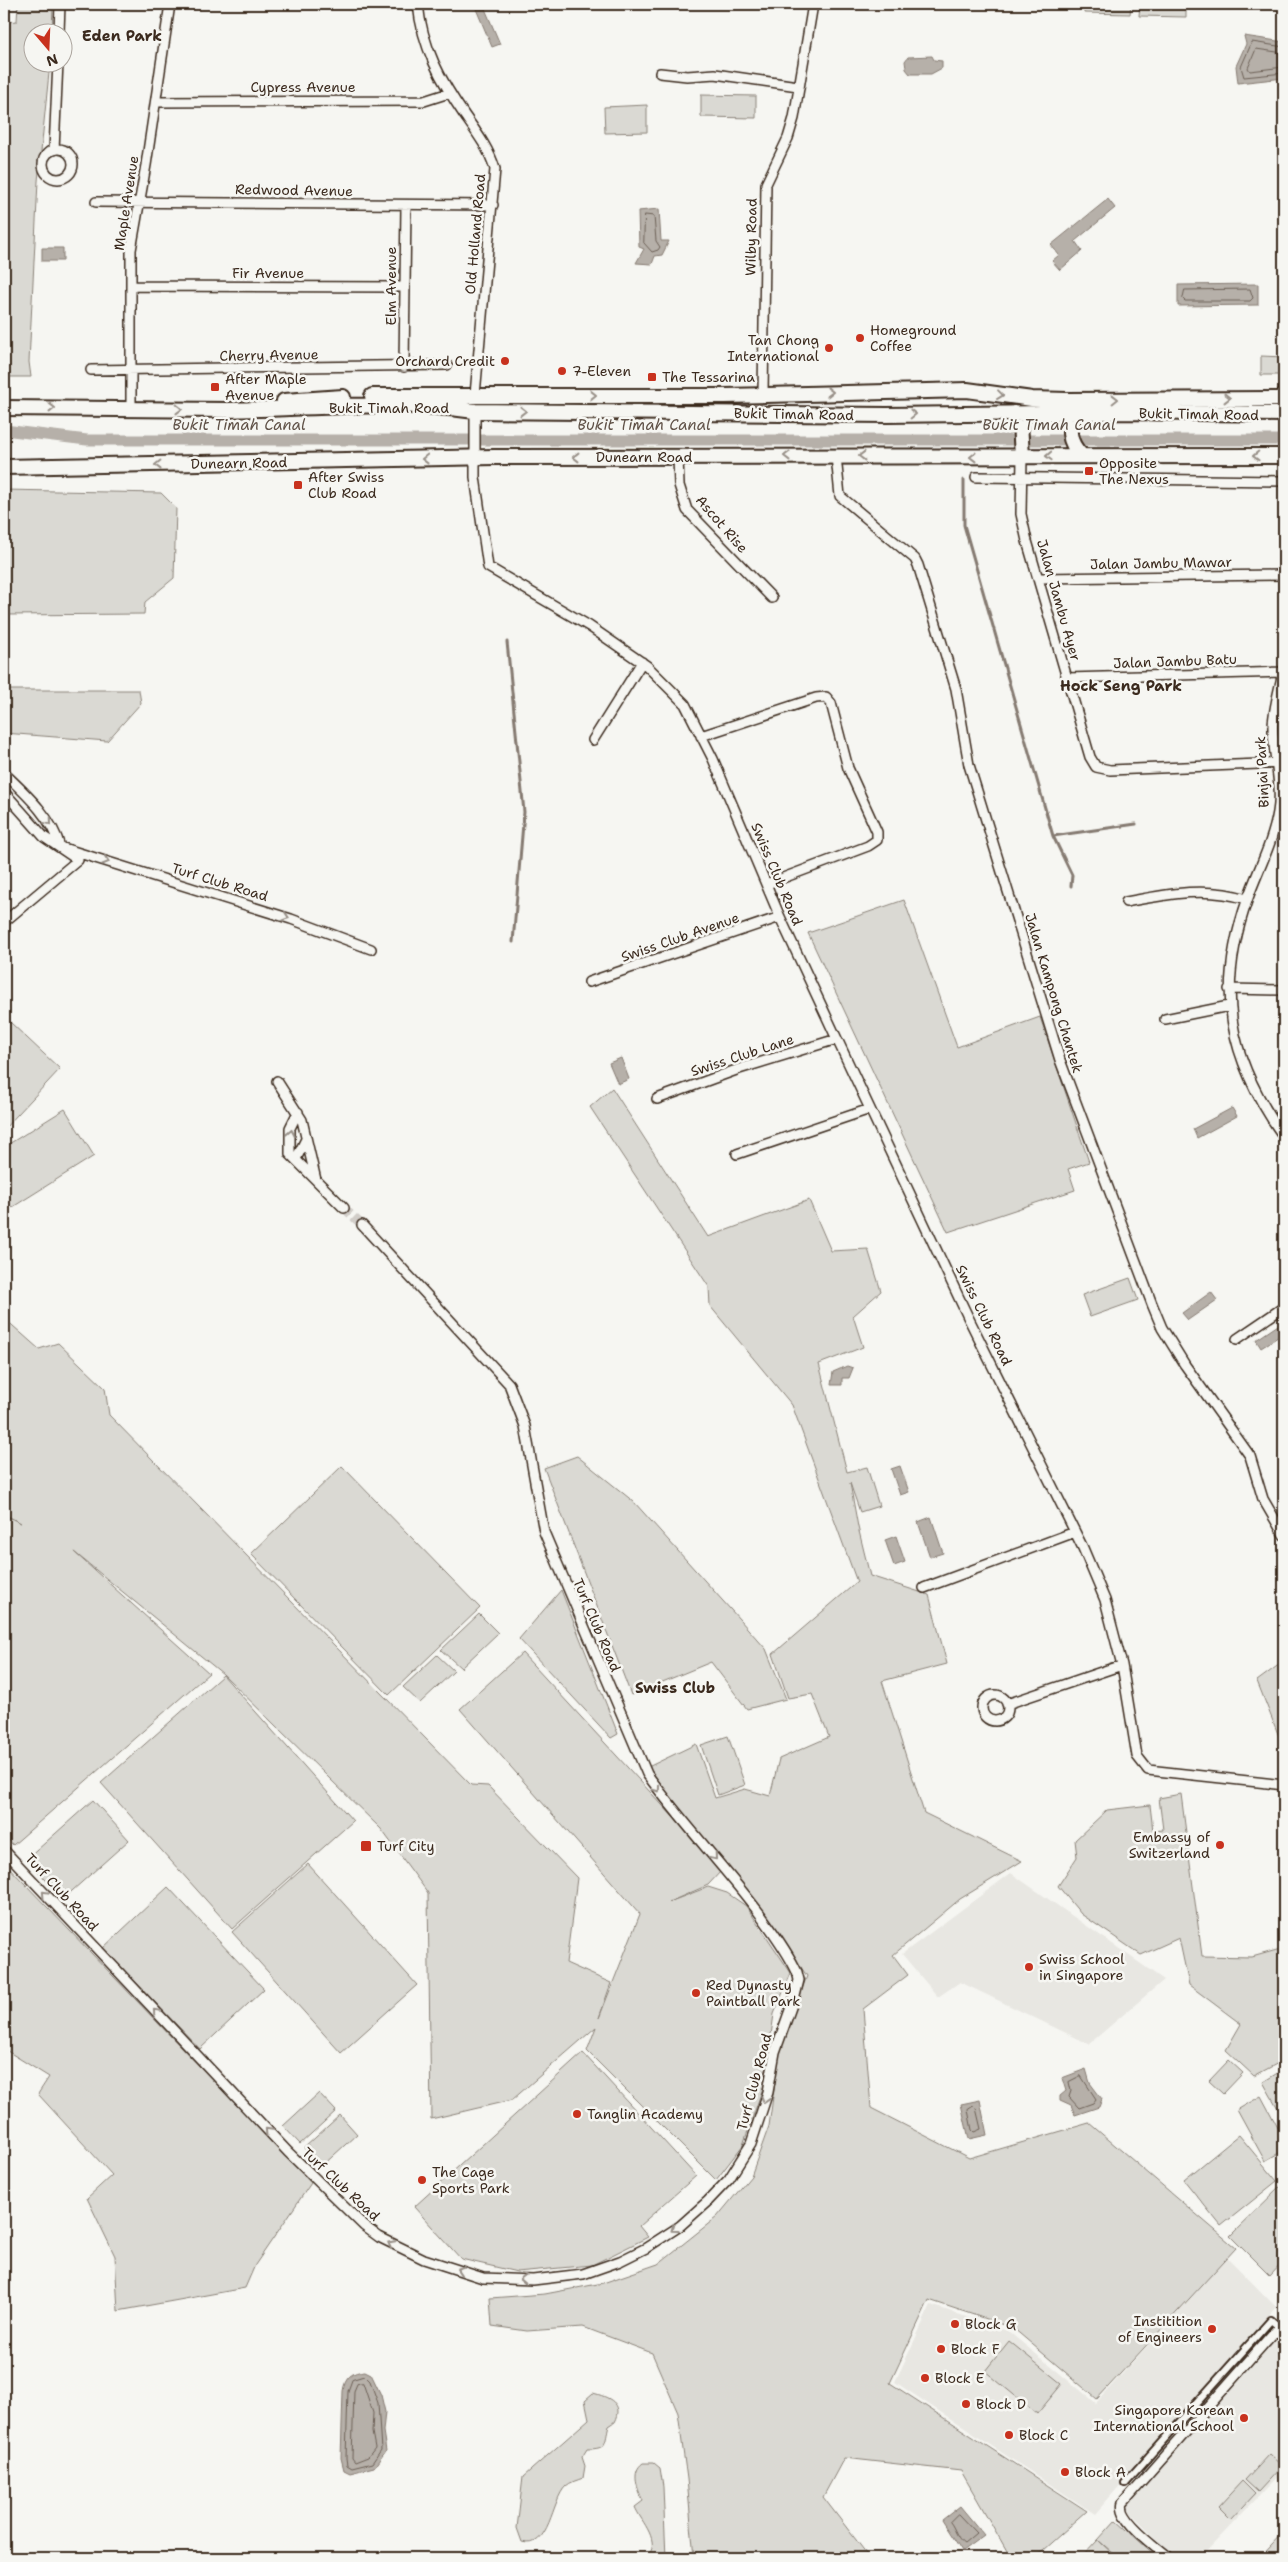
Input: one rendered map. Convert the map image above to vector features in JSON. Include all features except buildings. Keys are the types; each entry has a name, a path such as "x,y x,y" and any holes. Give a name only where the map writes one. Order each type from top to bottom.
{"highway":[{"path":"227,410 304,398 475,395 763,394 967,390 1032,399 1066,400 1284,399"},
{"path":"870,392 883,402 887,415"},
{"name":"Bukit Timah Road","path":"4,408 227,410 444,406 474,417 1014,413 1284,414"},
{"path":"1014,413 1020,422 1022,457"},
{"path":"1078,413 1073,418 1070,429 1072,446 1082,456"},
{"name":"Dunearn Road","path":"4,466 25,467 474,453 678,457 1284,456"}],"street":[{"path":"59,22 60,4"},
{"name":"Maple Avenue","path":"131,408 131,250 156,102 170,4"},
{"name":"Old Holland Road","path":"418,4 419,21 429,56 449,93 490,154 495,169 475,395"},
{"name":"Wilby Road","path":"763,394 766,184 790,131 813,4"},
{"path":"54,150 58,72"},
{"path":"660,73 687,76 715,74 798,86"},
{"name":"Cypress Avenue","path":"156,102 424,100 449,93"},
{"name":"Redwood Avenue","path":"96,202 493,206"},
{"name":"Elm Avenue","path":"404,367 406,205"},
{"name":"Fir Avenue","path":"132,286 404,288"},
{"name":"Cherry Avenue","path":"91,370 447,365"},
{"path":"474,417 474,453"},
{"name":"Swiss Club Road","path":"474,453 488,567 589,626 642,662 685,704 837,1039 968,1316 1075,1532 1111,1616 1122,1665 1137,1756 1148,1770 1284,1785"},
{"name":"Jalan Kampong Chantek","path":"836,456 840,496 915,559 918,564 956,689 970,765 1060,1060 1162,1328 1185,1366 1250,1456 1263,1498 1284,1535"},
{"name":"Ascot Rise","path":"678,457 679,486 687,510 772,598"},
{"name":"Jalan Jambu Ayer","path":"1022,457 1020,478 1021,514 1090,757 1096,767 1110,770 1280,763"},
{"path":"976,477 1284,481"},
{"name":"Jalan Jambu Mawar","path":"1039,578 1284,575"},
{"path":"593,740 642,662"},
{"name":"Jalan Jambu Batu","path":"1067,678 1284,670"},
{"name":"Binjai Park","path":"1284,670 1273,725 1280,763 1278,811 1263,860 1247,899 1236,942 1228,989 1229,1006 1239,1053 1253,1088 1284,1137"},
{"path":"701,736 816,698 826,697 830,704 848,768 877,832 877,840 868,846 768,884"},
{"name":"Turf Club Road","path":"4,773 55,829 60,846 78,860 4,922"},
{"name":"Turf Club Road","path":"4,792 44,838 60,846 292,919 371,949"},
{"path":"20,810 31,801"},
{"path":"1126,902 1179,892 1200,891 1229,893 1247,899"},
{"name":"Swiss Club Avenue","path":"589,982 780,917"},
{"path":"1228,989 1284,990"},
{"path":"1165,1019 1229,1006"},
{"name":"Swiss Club Lane","path":"657,1099 738,1069 837,1039"},
{"path":"277,1081 298,1112 316,1180"},
{"path":"737,1154 870,1108"},
{"path":"298,1112 290,1128 290,1154 344,1208"},
{"path":"296,1159 306,1139"},
{"name":"Turf Club Road","path":"4,1850 312,2177 379,2237 424,2259 483,2278 533,2280 583,2274 620,2261 670,2232 708,2202 741,2163 751,2144 760,2118 768,2092 775,2052 799,1980 794,1965 745,1895 667,1803 647,1774 544,1532 523,1419 508,1384 362,1225"},
{"path":"1237,1339 1284,1307"},
{"path":"924,1588 1075,1532"},
{"path":"1007,1704 1122,1665"},
{"path":"1125,2483 1271,2320 1281,2324 1123,2503 1123,2513 1130,2522 1170,2558"}],"shaded area":[{"path":"18,4 53,4 52,22 22,22 22,72 49,72 38,181 29,362 31,377 4,377 4,156 7,22 17,21"},
{"path":"1084,4 1131,4 1130,14 1084,13"},
{"path":"1140,4 1186,4 1186,17 1139,16"},
{"path":"701,95 756,96 756,118 701,117"},
{"path":"647,105 647,132 605,133 604,107"},
{"path":"1261,356 1284,357 1284,375 1261,375"},
{"path":"4,490 161,493 176,508 174,578 145,602 144,614 4,615"},
{"path":"4,690 139,690 141,703 107,741 4,733"},
{"path":"904,900 957,1047 1040,1017 1089,1162 1068,1169 1075,1190 948,1232 808,933"},
{"path":"10,1022 60,1069 4,1129 4,1028"},
{"path":"612,1088 708,1237 809,1200 831,1251 868,1249 881,1291 853,1316 863,1347 819,1364 847,1472 867,1467 879,1506 860,1512 850,1483 870,1576 929,1595 947,1664 882,1681 924,1813 1022,1861 960,1899 893,1955 908,1975 863,2009 871,2108 969,2158 1089,2123 1236,2248 1097,2399 1013,2328 929,2300 890,2383 1087,2511 1034,2558 1011,2558 961,2471 844,2458 823,2497 870,2558 694,2558 687,2479 678,2413 652,2353 583,2327 527,2331 492,2326 490,2298 545,2294 603,2283 658,2264 717,2217 751,2176 769,2126 780,2046 807,1976 760,1908 670,1801 648,1767 696,1744 715,1798 745,1789 770,1796 779,1759 829,1737 812,1694 788,1698 773,1654 857,1582 792,1405 710,1306 709,1287 590,1107"},
{"path":"65,1109 94,1156 8,1210 4,1202 4,1147"},
{"path":"1130,1278 1138,1300 1090,1317 1082,1295"},
{"path":"4,1318 39,1349 58,1343 105,1388 109,1415 471,1785 488,1786 577,1878 566,1963 611,1983 599,2018 640,1914 460,1709 522,1653 722,1870 708,1885 669,1902 708,1887 727,1893 746,1906 791,1973 774,2014 764,2085 743,2145 716,2180 587,2051 596,2027 512,2100 431,2119 428,1893 381,1829 223,1674 74,1552 209,1673 13,1845 4,1835 4,1515 21,1523 4,1514"},
{"path":"577,1456 634,1502 766,1649 786,1699 747,1709 711,1662 631,1695 544,1468"},
{"path":"342,1466 480,1608 389,1695 251,1554"},
{"path":"561,1590 618,1734 611,1738 519,1639"},
{"path":"479,1614 498,1633 461,1668 441,1650"},
{"path":"437,1655 454,1671 420,1703 403,1687"},
{"path":"1284,1661 1284,1749 1257,1681"},
{"path":"223,1675 353,1821 232,1929 101,1783"},
{"path":"728,1736 745,1785 718,1795 701,1745"},
{"path":"1181,1794 1202,1956 1252,1957 1284,1948 1284,2060 1254,2076 1226,2050 1241,2024 1189,1985 1179,1938 1141,1955 1081,1914 1058,1886 1077,1857 1075,1840 1107,1810 1150,1805 1153,1831 1163,1830 1159,1798"},
{"path":"93,1800 129,1840 63,1899 27,1859"},
{"path":"4,1862 311,2183 255,2265 245,2288 118,2311 115,2256 87,2198 112,2175 38,2094 49,2077 4,2049"},
{"path":"308,1864 417,1985 341,2053 232,1932"},
{"name":"Swiss School in Singapore","path":"1011,1873 1164,1980 1089,2044 960,1982 938,1997 902,1954"},
{"path":"168,1887 264,1989 200,2049 103,1948"},
{"name":"Tanglin Academy","path":"583,2053 696,2176 639,2226 648,2237 592,2265 517,2272 461,2259 414,2207"},
{"path":"1229,2060 1243,2073 1223,2094 1209,2081"},
{"path":"1284,2069 1284,2119 1263,2082"},
{"path":"319,2093 336,2111 300,2144 283,2126"},
{"path":"1261,2096 1284,2139 1284,2150 1265,2161 1237,2110"},
{"path":"340,2115 357,2134 321,2167 304,2148"},
{"path":"1239,2135 1277,2181 1221,2226 1184,2180"},
{"path":"1284,2183 1284,2261 1270,2276 1230,2236"},
{"path":"1227,2257 1276,2307 1095,2514 895,2382 931,2305 1008,2331 1096,2403"},
{"name":"Singapore Korean International School","path":"1284,2327 1284,2470 1200,2558 1176,2558 1124,2506"},
{"path":"1009,2341 1062,2384 1037,2414 985,2371"},
{"path":"593,2393 609,2399 618,2410 615,2422 609,2426 606,2441 599,2448 587,2449 582,2457 585,2466 583,2478 566,2486 561,2493 549,2523 539,2539 531,2543 522,2542 517,2528 523,2477 589,2419 585,2400"},
{"path":"1269,2454 1282,2466 1258,2492 1245,2480"},
{"path":"643,2463 654,2463 660,2468 663,2487 666,2558 646,2558 651,2552 652,2539 635,2507 643,2501 637,2487 636,2476 639,2467"},
{"path":"1242,2481 1255,2494 1231,2520 1218,2507"},
{"path":"1116,2520 1157,2557 1119,2558 1098,2540"},
{"path":"1284,2532 1284,2558 1260,2558"},
{"path":"1098,2540 1117,2558 1081,2558"}],"water":[{"path":"474,4 483,4 500,44 492,47"},
{"path":"1244,36 1284,42 1284,78 1238,83 1236,66 1246,44"},
{"path":"932,56 934,60 942,61 942,68 931,74 910,74 906,69 905,61 908,57"},
{"path":"1108,199 1115,208 1075,241 1082,251 1060,270 1052,261 1059,255 1051,245"},
{"path":"659,209 661,241 669,241 662,255 655,256 652,264 636,263 644,249 639,247 638,211"},
{"path":"42,248 63,248 63,261 42,261"},
{"path":"1258,284 1258,305 1178,306 1178,285"},
{"path":"621,1058 629,1079 618,1084 609,1063"},
{"path":"1232,1108 1237,1116 1197,1138 1193,1129"},
{"path":"1211,1292 1217,1300 1188,1320 1182,1313"},
{"path":"1284,1321 1284,1333 1261,1348 1256,1340"},
{"path":"847,1366 853,1368 849,1378 842,1378 842,1385 831,1385 833,1372"},
{"path":"900,1466 909,1492 900,1495 891,1469"},
{"path":"931,1517 943,1553 930,1557 918,1522"},
{"path":"896,1536 905,1562 894,1566 885,1540"},
{"path":"1086,2069 1090,2083 1102,2099 1099,2107 1075,2115 1071,2105 1060,2100 1060,2096 1066,2091 1062,2078"},
{"path":"980,2100 987,2135 969,2139 961,2104"},
{"path":"365,2371 371,2374 381,2395 385,2412 383,2431 386,2451 374,2467 350,2473 344,2470 341,2458 343,2391 345,2382 350,2376"},
{"path":"960,2506 984,2535 962,2551 942,2520"}],"waterway":[{"name":"Bukit Timah Canal","path":"4,430 87,440 1284,440"},
{"path":"964,480 964,525 1053,836 1072,875 1071,886"},
{"path":"507,642 524,812 513,942"},
{"path":"1053,836 1136,824"}],"tunnel":[{"path":"344,1208 362,1225"}],"place":[{"name":"Homeground Coffee","path":"860,338"},
{"name":"Tan Chong International","path":"829,348"},
{"name":"Orchard Credit","path":"505,361"},
{"name":"7-Eleven","path":"562,371"},
{"name":"The Tessarina","path":"652,377"},
{"name":"After Maple Avenue","path":"215,387"},
{"name":"Opposite The Nexus","path":"1089,471"},
{"name":"After Swiss Club Road","path":"298,485"},
{"name":"Embassy of Switzerland","path":"1220,1845"},
{"name":"Turf City","path":"366,1846"},
{"name":"Swiss School in Singapore","path":"1029,1967"},
{"name":"Red Dynasty Paintball Park","path":"696,1993"},
{"name":"Tanglin Academy","path":"577,2114"},
{"name":"The Cage Sports Park","path":"422,2180"},
{"name":"Block G","path":"955,2324"},
{"name":"Institition of Engineers","path":"1212,2329"},
{"name":"Block F","path":"941,2349"},
{"name":"Block E","path":"925,2378"},
{"name":"Block D","path":"966,2404"},
{"name":"Singapore Korean International School","path":"1244,2418"},
{"name":"Block C","path":"1009,2435"},
{"name":"Block A","path":"1065,2472"}],"district":[{"name":"Eden Park","path":"122,36"},
{"name":"Hock Seng Park","path":"1121,686"},
{"name":"Swiss Club","path":"675,1688"}]}
